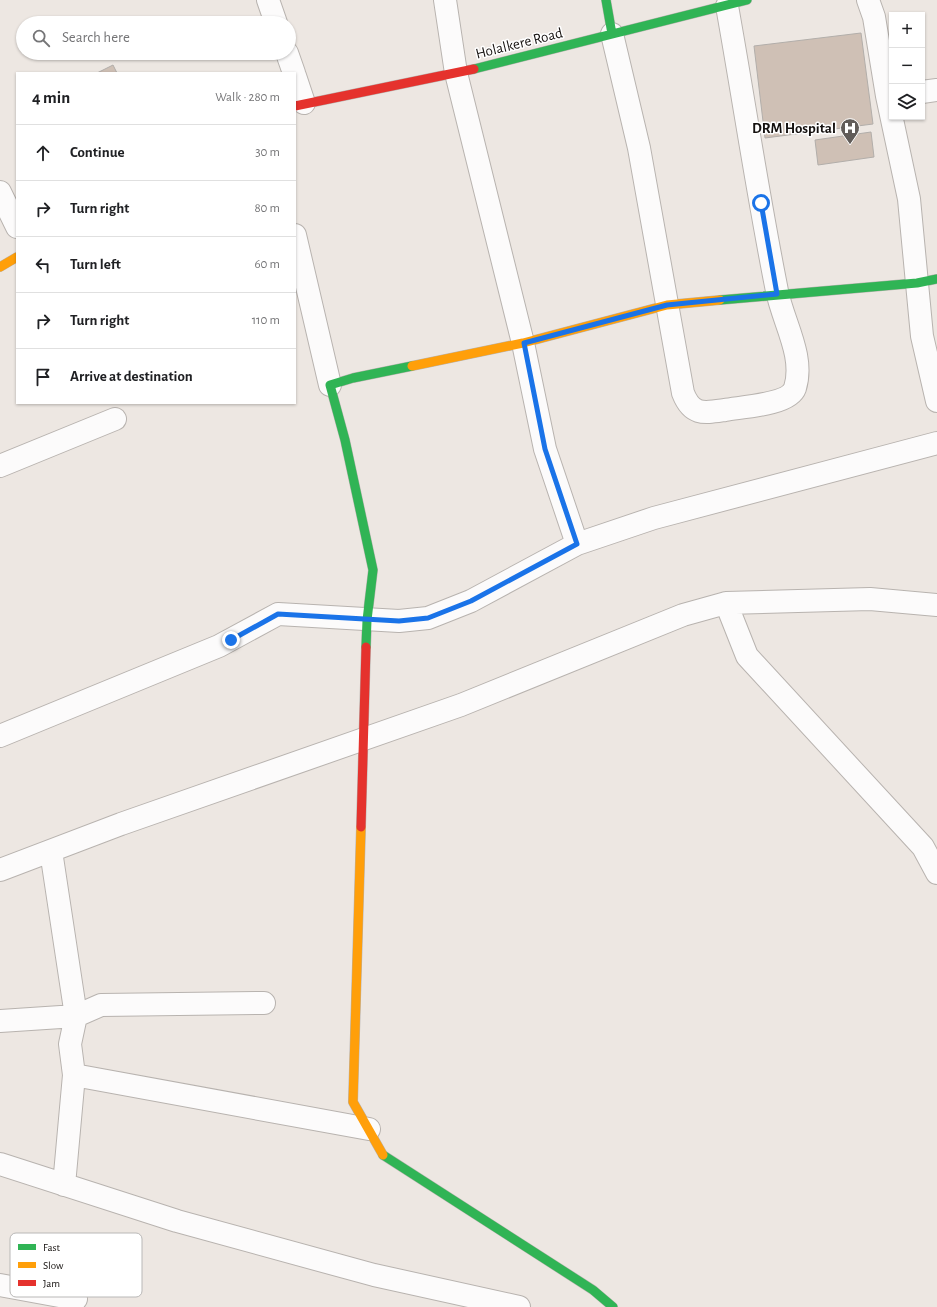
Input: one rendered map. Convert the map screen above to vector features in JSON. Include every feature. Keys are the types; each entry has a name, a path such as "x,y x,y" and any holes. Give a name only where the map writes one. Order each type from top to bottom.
{"street":[{"path":"268,0 274,16"},
{"path":"445,0 456,74 524,343 545,449 577,544"},
{"path":"606,0 612,34 639,148 683,393 687,403 693,408 704,413 773,402 789,396 794,389 797,366 795,350 777,294 737,3"},
{"path":"868,0 874,17 889,95"},
{"name":"Holalkere Road","path":"300,104 456,74 737,3"},
{"path":"289,60 294,72"},
{"path":"296,82 300,104"},
{"path":"925,92 937,90"},
{"path":"894,120 927,281 922,336 937,401"},
{"path":"0,192 16,225"},
{"path":"296,239 330,385 345,440 373,570 367,620 353,1102 384,1157 593,1290 613,1307"},
{"path":"0,267 16,258"},
{"path":"330,385 353,378 524,343 667,305 927,281"},
{"path":"0,466 115,419"},
{"path":"0,736 219,646 278,614 399,621 428,618 471,601 577,544 654,518 937,442"},
{"path":"0,870 121,824 461,705 682,614 726,603 870,599 937,604"},
{"path":"726,603 747,656 923,847 937,873"},
{"path":"51,851 76,1016 70,1044 74,1075 64,1185"},
{"path":"0,1020 76,1016 101,1004 264,1003"},
{"path":"74,1075 369,1129"},
{"path":"0,1164 177,1221 374,1275 519,1307"},
{"path":"0,1285 10,1287"},
{"path":"65,1297 76,1299"}],"building":[{"path":"861,33 873,124 765,138 754,46"},
{"path":"113,65 116,72 99,72"},
{"path":"871,132 874,157 818,165 815,140"}],"traffic: fast":[{"path":"606,0 612,34"},
{"path":"474,69 747,0"},
{"path":"720,300 917,283 937,279"},
{"path":"366,647 367,620 373,570 345,440 330,385 353,378 412,366"},
{"path":"383,1155 593,1290 613,1307"}],"traffic: slow":[{"path":"0,267 16,258"},
{"path":"412,366 523,343 667,305 720,300"},
{"path":"361,827 353,1102 383,1155"}],"traffic: jam":[{"path":"296,106 474,69"},
{"path":"361,827 366,647"}],"place":[{"name":"DRM Hospital","path":"850,145"}],"route":[{"path":"231,640 278,614 399,621 428,618 471,601 577,544 545,449 524,343 667,305 777,294 761,203"}]}
